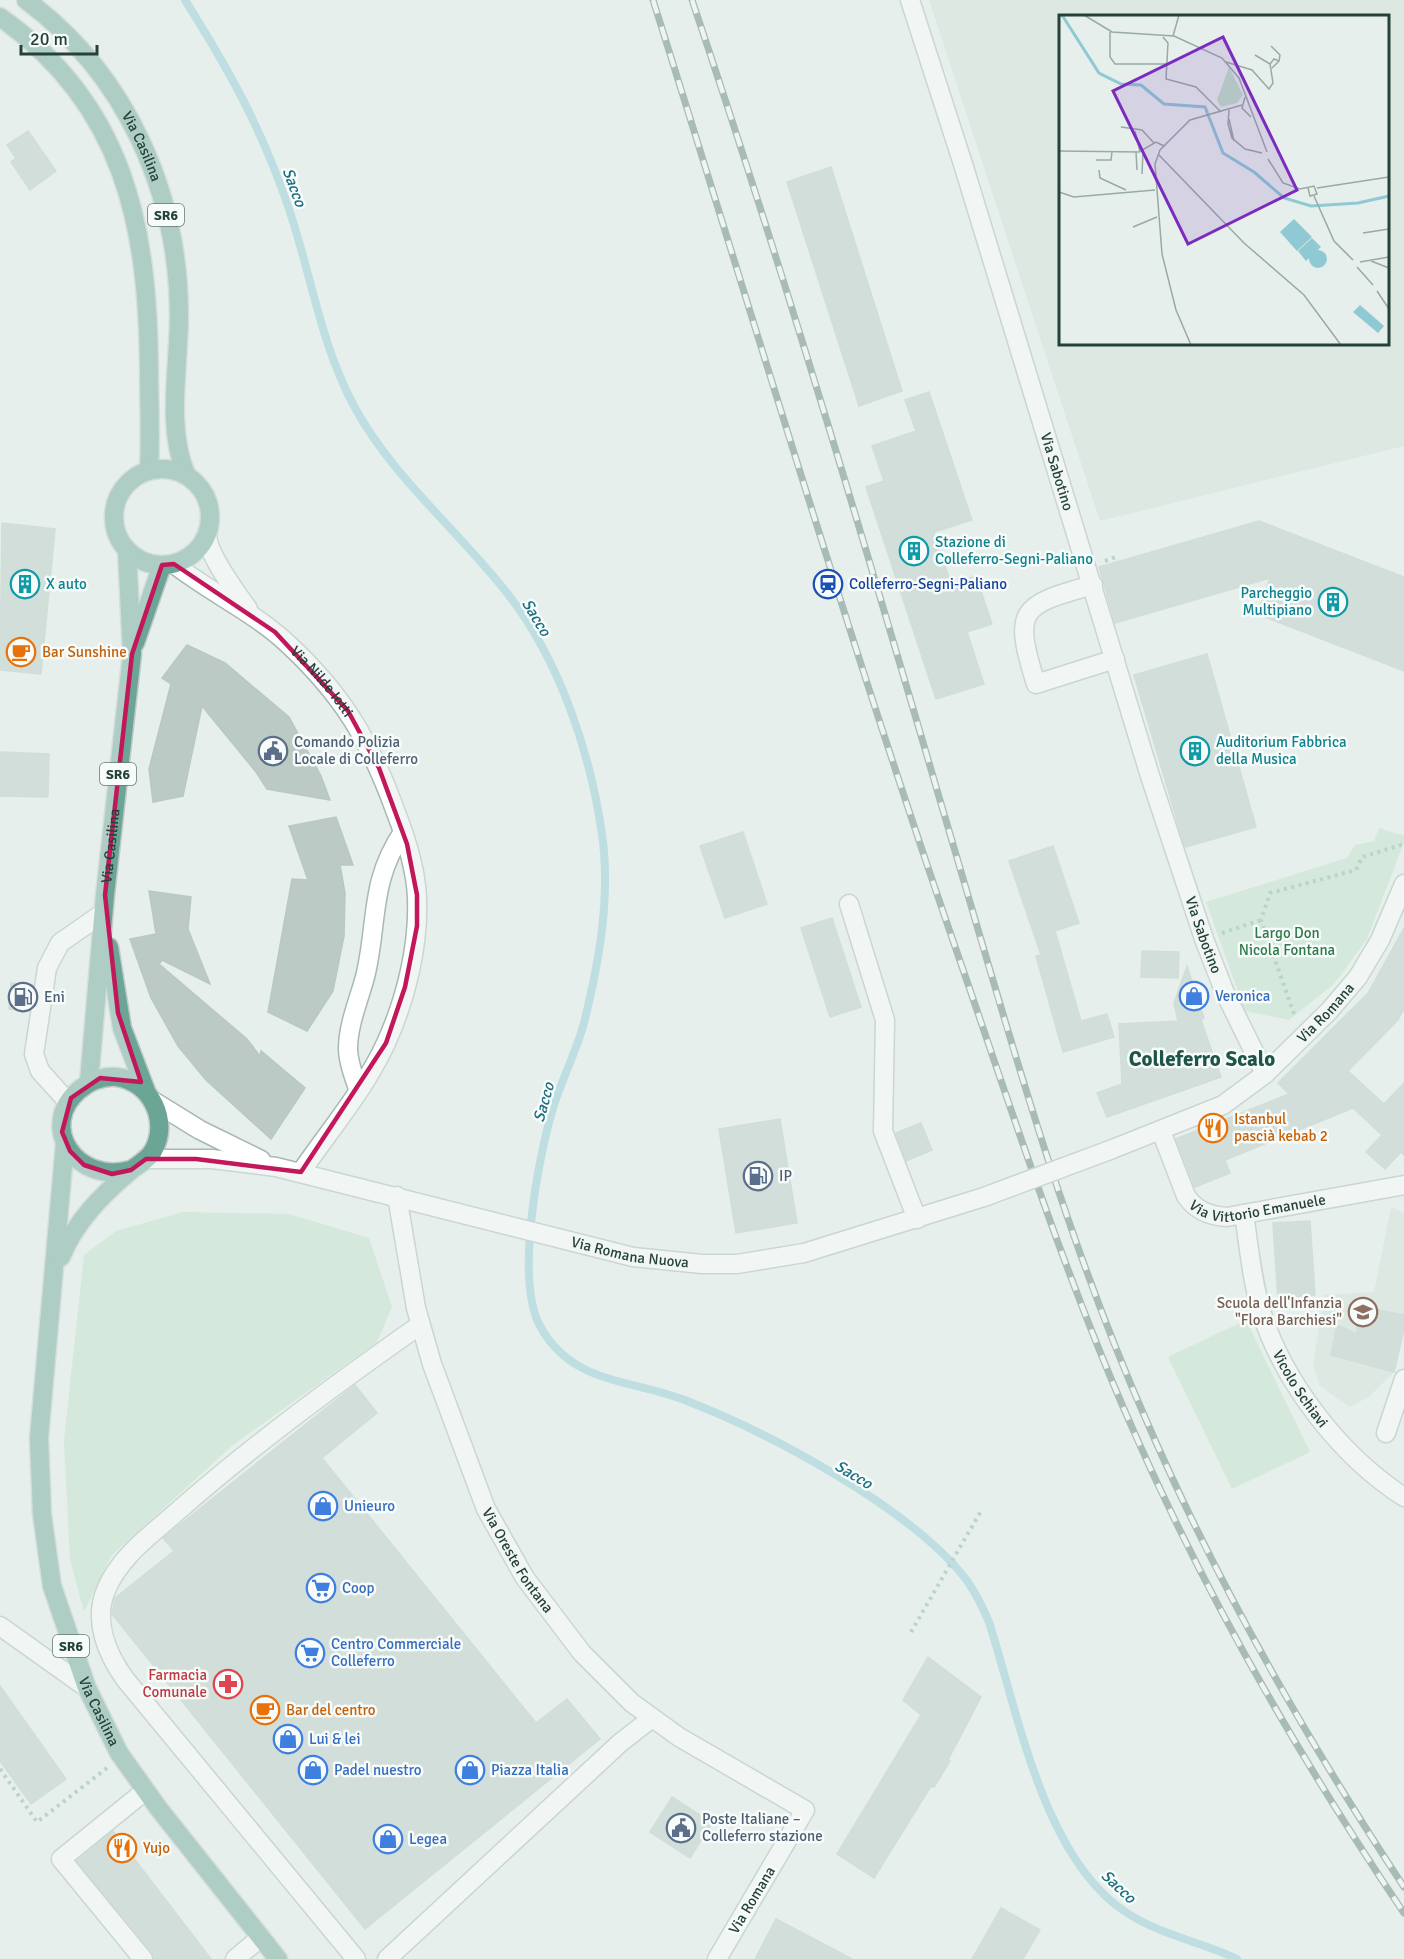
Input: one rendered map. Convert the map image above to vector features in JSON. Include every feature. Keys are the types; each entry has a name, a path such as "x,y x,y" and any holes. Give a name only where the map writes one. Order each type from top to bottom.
{"main road":[{"name":"Via Casilina","path":"26,0 82,49 107,81 129,115 157,184 169,223 175,262 179,315 177,428 180,457 186,474 196,483 209,506 207,533"},
{"name":"Via Casilina","path":"0,17 43,52 79,95 111,146 126,183 138,227 147,290 149,470 134,477 122,488 115,504 115,528 127,550 132,654 104,904 89,1082"},
{"path":"149,470 174,470 186,474"},
{"path":"127,550 137,558 168,564 188,558 200,547 207,533"},
{"name":"Via Casilina","path":"132,654 168,564"},
{"name":"Via Casilina","path":"54,1272 77,1226 96,1203 139,1164 159,1135 160,1123 130,1054 118,1013 104,904"},
{"path":"69,1102 89,1082 107,1077 123,1078 138,1084 151,1098"},
{"name":"Via Casilina","path":"69,1102 62,1124 65,1143 40,1418 40,1499 52,1586 87,1688 122,1757 278,1959"},
{"path":"65,1143 76,1159 93,1170 112,1174 139,1164"}],"street":[{"name":"Via Sabotino","path":"910,0 1204,939 1225,993 1265,1074"},
{"name":"Via Nilde Iotti","path":"207,533 207,540 222,571 251,612 298,653 348,711 369,746 403,832 417,895 415,940 405,987 393,1027 382,1052 301,1172"},
{"name":"Via Nilde Iotti","path":"168,564 217,595 251,612"},
{"path":"1093,585 1053,596 1035,606 1024,624 1023,636 1027,656 1036,684 1115,659"},
{"path":"358,1089 349,1060 349,1037 369,957 379,880 388,857 403,832"},
{"name":"Via Romana","path":"984,1197 1161,1131 1223,1105 1265,1074 1344,995 1380,940 1404,884"},
{"path":"69,1102 40,1071 34,1054 47,968 54,951 66,937 104,904"},
{"path":"849,904 885,1020 883,1131 917,1219"},
{"name":"Via Romana Nuova","path":"151,1098 200,1130 276,1167"},
{"name":"Via Vittorio Emanuele","path":"1161,1131 1191,1203 1203,1212 1219,1217 1244,1214 1400,1182"},
{"name":"Via Romana Nuova","path":"139,1164 212,1159 276,1167 609,1251 667,1262 737,1264 804,1253 984,1197"},
{"name":"Via Oreste Fontana","path":"397,1196 420,1325 474,1479 504,1543 551,1614 582,1653 623,1695 652,1718 805,1810"},
{"name":"Vicolo Schiavi","path":"1244,1214 1259,1304 1280,1356 1311,1405 1346,1447 1371,1473 1404,1497"},
{"path":"356,1959 120,1674 105,1642 101,1610 112,1579 137,1547 239,1459 420,1325"},
{"path":"1386,1433 1404,1379"},
{"path":"0,1626 87,1688"},
{"path":"387,1959 620,1743 652,1718"},
{"path":"143,1959 62,1859 146,1791"},
{"name":"Via Romana","path":"717,1959 805,1810"},
{"path":"235,1959 261,1937"}],"path":[{"path":"1302,1038 1261,920 1270,893 1356,870 1362,857 1404,844"},
{"path":"1204,939 1261,920"},
{"path":"911,1632 981,1511"},
{"path":"0,1769 37,1822 122,1757"}],"highlighted area":[{"path":"174,564 275,632 348,711 379,768 407,844 417,895 417,926 405,987 386,1043 301,1172 196,1159 146,1159 131,1170 112,1174 84,1165 70,1151 62,1132 71,1098 100,1078 141,1082 118,1013 105,895 132,654 162,565"}],"shaded area":[{"path":"929,0 1404,0 1404,446 1100,521"},
{"name":"Scuola dell'Infanzia \"Flora Barchiesi\"","path":"1391,1207 1404,1213 1404,1329 1394,1372 1369,1397 1349,1407 1320,1386 1313,1365 1324,1295 1374,1292"}],"green space":[{"name":"Largo Don Nicola Fontana","path":"1379,828 1404,836 1404,842 1367,939 1335,983 1289,1020 1245,1011 1206,902 1347,858 1355,845 1374,841"},
{"path":"183,1212 289,1214 369,1238 392,1307 377,1342 234,1444 111,1556 84,1612 70,1559 64,1440 84,1255 116,1231"},
{"path":"1246,1320 1310,1452 1232,1489 1168,1357"}],"building":[{"path":"28,131 56,171 30,190 11,162 16,158 7,145"},
{"path":"831,167 902,391 859,406 787,182"},
{"name":"Stazione di Colleferro-Segni-Paliano","path":"929,392 972,520 934,532 951,584 976,576 992,624 967,632 984,684 936,699 866,487 884,481 872,446 916,431 905,400"},
{"name":"Parcheggio Multipiano","path":"1259,521 1404,577 1404,671 1257,614 1270,578 1115,623 1099,567"},
{"name":"X auto","path":"2,523 55,529 41,674 0,670"},
{"name":"Comando Polizia Locale di Colleferro","path":"187,645 225,663 289,717 321,776 330,800 267,789 256,772 202,706 183,796 153,802 149,769 171,684 162,678"},
{"name":"Auditorium Fabbrica della Musica","path":"1207,654 1256,827 1185,847 1134,675"},
{"path":"0,752 49,754 48,797 0,796"},
{"path":"336,817 353,865 340,865 345,893 344,936 333,991 307,1031 268,1012 292,879 308,880 289,826"},
{"path":"743,832 767,904 725,918 700,846"},
{"path":"1053,846 1079,923 1055,931 1081,1021 1107,1014 1114,1037 1063,1052 1036,956 1041,955 1009,861"},
{"path":"149,891 191,897 188,929 210,984 162,960 159,964 247,1039 260,1056 261,1051 305,1088 271,1139 206,1080 178,1046 151,998 130,939 156,934"},
{"path":"832,918 861,1007 830,1017 801,928"},
{"path":"1404,928 1404,1009 1397,1021 1348,1071 1384,1104 1404,1083 1404,1155 1401,1152 1385,1169 1366,1152 1382,1135 1353,1108 1225,1160 1230,1173 1195,1187 1176,1139 1289,1094 1278,1083 1368,993"},
{"path":"1142,951 1179,952 1178,978 1141,977"},
{"path":"1187,966 1204,1018 1201,1020 1221,1077 1107,1117 1097,1093 1122,1084 1119,1024 1178,1021 1174,1003"},
{"name":"Eni","path":"11,983 33,985 29,1011 9,1009"},
{"name":"IP","path":"780,1119 797,1223 736,1233 719,1129"},
{"path":"921,1123 932,1150 906,1161 896,1133"},
{"path":"1310,1221 1315,1295 1278,1298 1273,1223"},
{"path":"1357,1306 1404,1315 1404,1329 1394,1372 1331,1355 1337,1325 1357,1334"},
{"name":"Centro Commerciale Colleferro","path":"355,1385 377,1413 322,1458 536,1723 567,1699 600,1739 365,1929 112,1614 115,1598 174,1551 163,1538"},
{"path":"928,1657 981,1697 948,1760 950,1761 934,1787 931,1786 874,1878 837,1854 921,1715 903,1700"},
{"path":"0,1686 66,1779 31,1804 0,1761"},
{"name":"Poste Italiane – Colleferro stazione","path":"672,1797 712,1823 690,1858 650,1832"},
{"path":"113,1831 211,1959 154,1959 152,1952 77,1861"},
{"path":"1001,1908 1040,1930 1023,1959 972,1959"},
{"path":"776,1919 852,1959 755,1959"}],"waterway":[{"name":"Sacco","path":"185,0 230,75 267,150 296,231 324,333 342,382 354,406 369,432 406,480 488,570 526,619 557,676 570,707 589,771 597,803 604,858 602,929 584,1023 553,1108 536,1187 529,1250 529,1280 533,1305 540,1326 553,1345 569,1360 586,1370 687,1401 758,1432 836,1475 875,1500 910,1525 941,1552 969,1583 989,1622 1037,1781 1054,1821 1074,1857 1098,1889 1127,1913 1167,1933 1237,1959"}],"railway":[{"path":"653,0 918,839 1018,1131 1103,1360 1156,1481 1220,1608 1290,1732 1404,1913"},
{"path":"692,0 821,402 1010,1038 1058,1191 1113,1341 1171,1477 1231,1597 1297,1715 1404,1887"}],"place":[{"name":"Stazione di Colleferro-Segni-Paliano","path":"914,551"},
{"name":"X auto","path":"25,584"},
{"name":"Colleferro-Segni-Paliano","path":"828,584"},
{"name":"Parcheggio Multipiano","path":"1333,602"},
{"name":"Bar Sunshine","path":"21,652"},
{"name":"Comando Polizia Locale di Colleferro","path":"273,751"},
{"name":"Auditorium Fabbrica della Musica","path":"1195,751"},
{"name":"Veronica","path":"1194,996"},
{"name":"Eni","path":"23,997"},
{"name":"Istanbul pascià kebab 2","path":"1213,1128"},
{"name":"IP","path":"758,1176"},
{"name":"Scuola dell'Infanzia \"Flora Barchiesi\"","path":"1363,1312"},
{"name":"Unieuro","path":"323,1506"},
{"name":"Coop","path":"321,1588"},
{"name":"Centro Commerciale Colleferro","path":"310,1653"},
{"name":"Farmacia Comunale","path":"228,1684"},
{"name":"Bar del centro","path":"265,1710"},
{"name":"Lui & lei","path":"288,1739"},
{"name":"Padel nuestro","path":"313,1770"},
{"name":"Piazza Italia","path":"470,1770"},
{"name":"Poste Italiane – Colleferro stazione","path":"681,1828"},
{"name":"Legea","path":"388,1839"},
{"name":"Yujo","path":"122,1848"}],"district":[{"name":"Colleferro Scalo","path":"1202,1059"}]}
